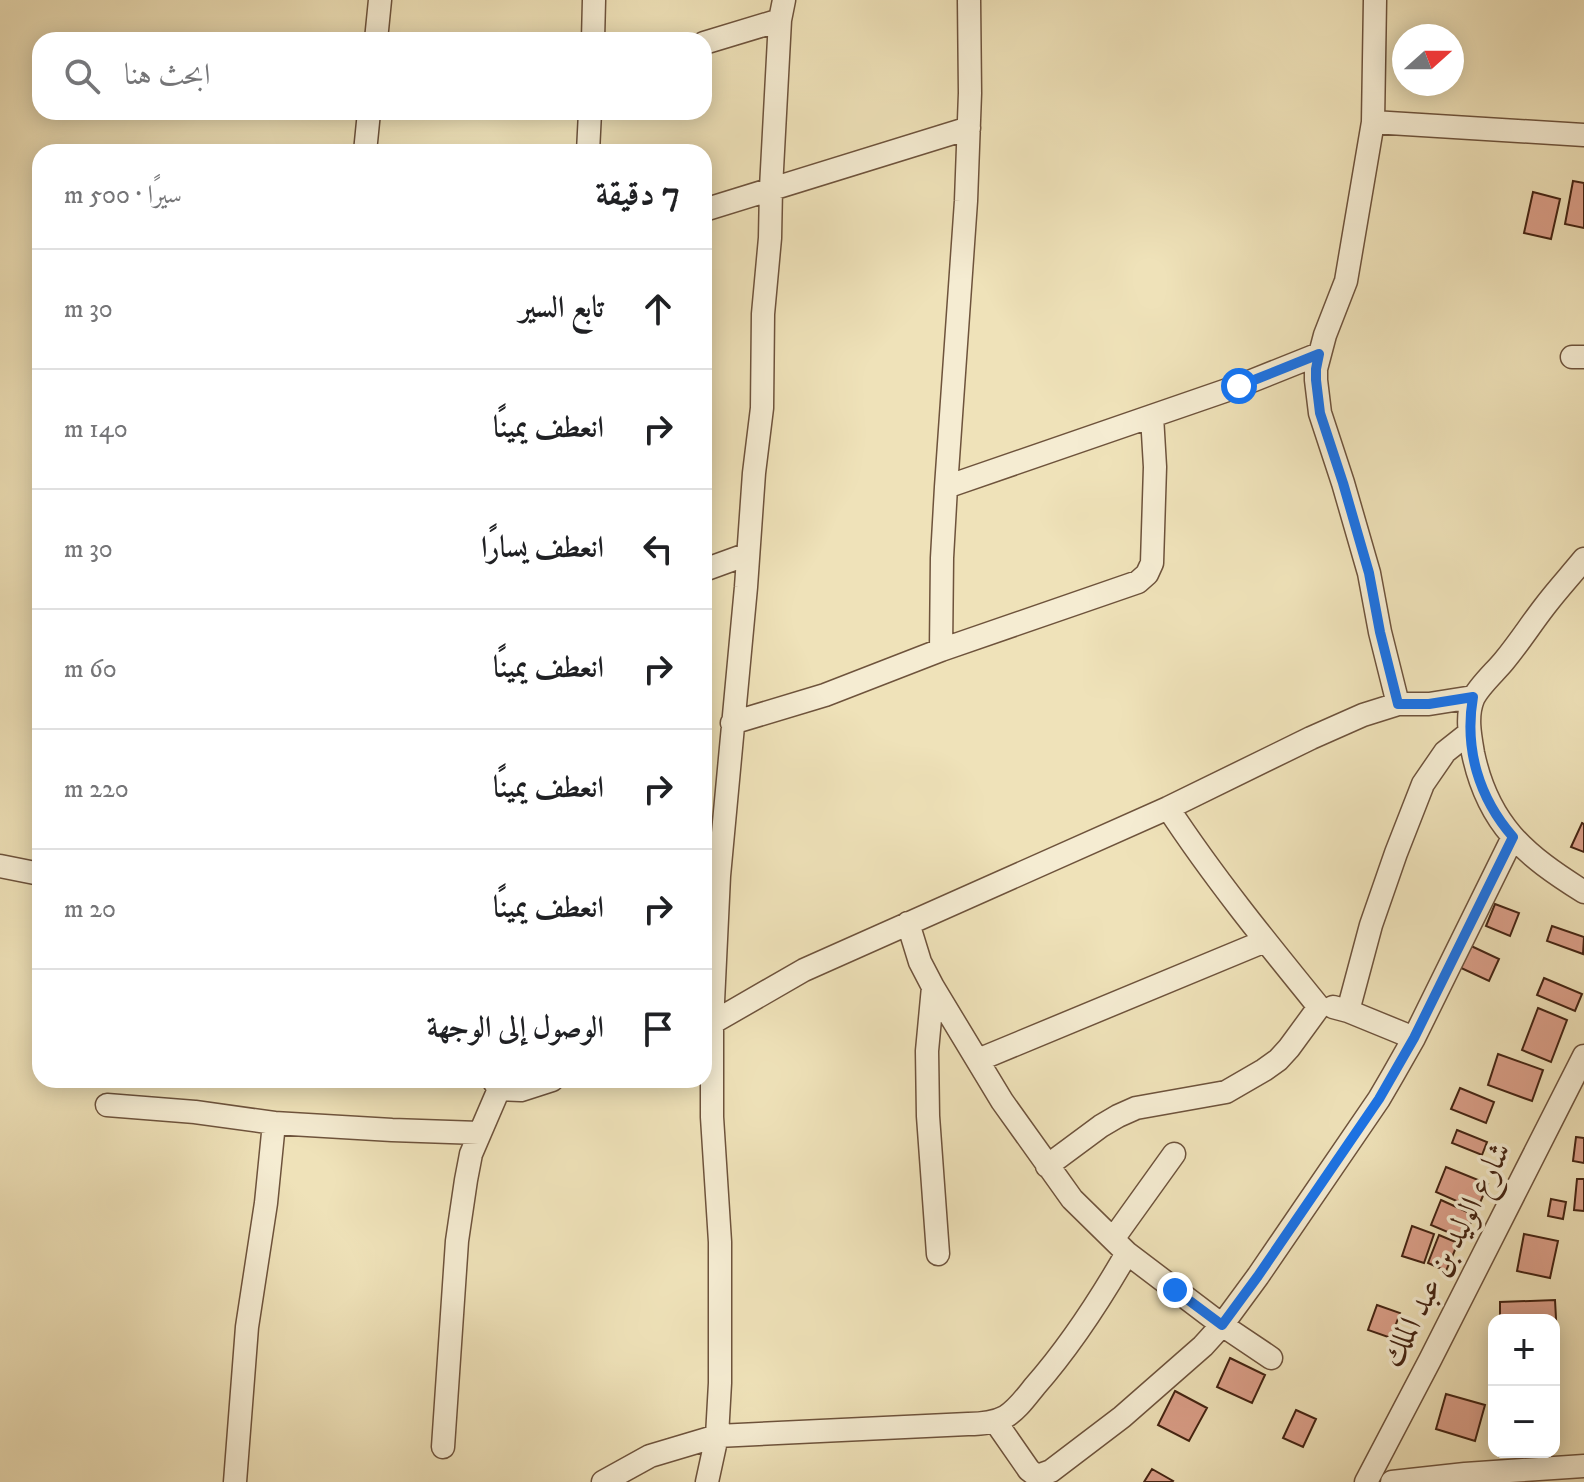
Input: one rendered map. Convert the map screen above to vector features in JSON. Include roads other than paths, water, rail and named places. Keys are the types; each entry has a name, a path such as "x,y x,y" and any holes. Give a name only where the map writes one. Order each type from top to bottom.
{"street":[{"path":"377,32 380,0"},
{"path":"593,32 594,0"},
{"path":"941,650 942,558 969,128 969,0"},
{"path":"1375,0 1373,122 1346,281 1319,354 1316,380 1320,413 1369,573 1398,704"},
{"path":"712,40 782,10 762,346 762,408 732,723 712,995"},
{"path":"366,144 368,120"},
{"path":"588,144 590,120"},
{"path":"1373,122 1584,135"},
{"path":"712,207 969,128"},
{"path":"946,487 1239,386 1319,354"},
{"path":"732,723 825,695 941,650 1138,582 1152,563 1155,467 1152,416"},
{"path":"712,567 748,554"},
{"path":"1584,559 1473,697 1469,733 1479,777 1498,820 1548,869 1584,892"},
{"path":"712,1022 804,970 1168,808 1363,715 1398,704 1429,704 1473,697"},
{"path":"1348,1011 1371,925 1423,784 1445,752 1469,733"},
{"path":"1168,808 1265,941 1319,1007 1339,1008 1414,1038"},
{"path":"995,1421 1029,1470 1037,1476 1044,1475 1122,1417 1222,1325 1379,1099 1414,1038 1513,837"},
{"path":"0,866 32,872"},
{"path":"908,923 920,962 933,987 1002,1101 1072,1199 1120,1246 1222,1325 1271,1358"},
{"path":"978,1060 1265,941"},
{"path":"933,987 927,1051 928,1116 938,1254"},
{"path":"1047,1166 1101,1126 1136,1108 1226,1092 1264,1070 1289,1048 1319,1007"},
{"name":"شارع الوليد بن عبد الملك","path":"1366,1482 1584,1056"},
{"path":"443,1447 457,1241 471,1154 495,1088"},
{"path":"707,1482 717,1436 721,1308 711,1088"},
{"path":"107,1105 195,1112 274,1123 479,1133"},
{"path":"235,1482 247,1327 266,1203 274,1123"},
{"path":"603,1482 650,1456 717,1436 968,1424 995,1421 1007,1415 1049,1371 1102,1297 1120,1246 1174,1154"},
{"path":"1392,1482 1516,1476 1584,1466"}]}
